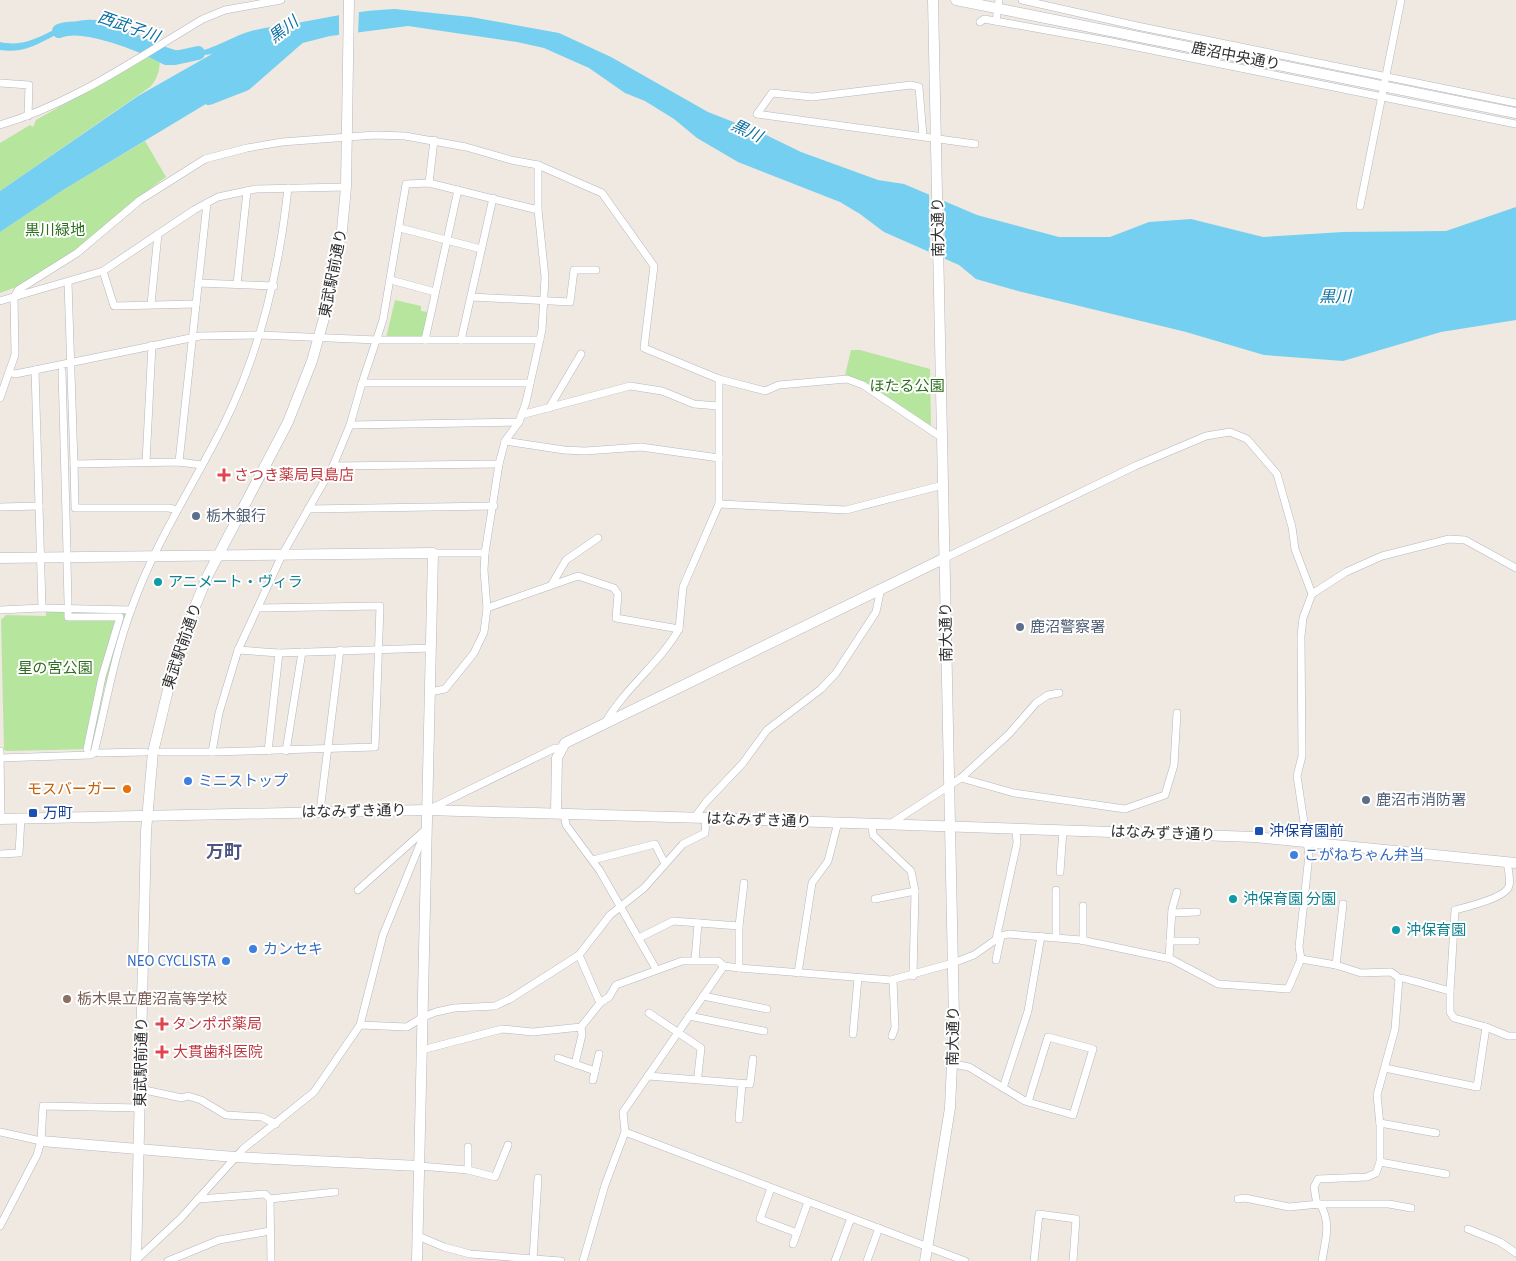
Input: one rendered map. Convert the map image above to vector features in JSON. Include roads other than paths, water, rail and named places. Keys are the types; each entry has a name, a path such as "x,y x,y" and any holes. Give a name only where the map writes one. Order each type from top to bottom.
{"street":[{"path":"0,125 67,100 203,19 225,10 281,0"},
{"name":"東武駅前通り","path":"136,1260 146,816 153,752 166,692 183,635 218,556 280,438 306,377 319,337 337,261 346,187 349,0"},
{"name":"南大通り","path":"925,1261 946,1142 953,1064 951,826 941,437 933,0"},
{"name":"鹿沼中央通り","path":"956,0 998,4 1109,31 1516,114"},
{"path":"1022,0 1042,2 1109,31"},
{"path":"1360,206 1401,0"},
{"path":"996,21 998,4"},
{"path":"980,22 982,19 1109,31"},
{"path":"0,83 29,85 28,116"},
{"path":"923,136 919,87 911,84 812,97 772,93 757,114 880,132 923,136 936,141 975,144"},
{"path":"1384,86 1516,103"},
{"path":"1384,86 1516,124"},
{"path":"0,398 15,355 14,297 25,285 77,253 140,200 197,163 215,156 255,146 347,134 405,136 434,140 538,165 602,192 654,266 644,348 720,378 765,391 779,385 847,379 863,385 941,437"},
{"path":"429,183 434,140"},
{"path":"430,692 445,689 474,653 484,632 488,608 484,570 485,553 494,506 499,464 506,441 520,419 540,340 545,277 538,210 538,165"},
{"path":"212,752 219,713 238,650 282,555 333,466 350,425 377,340 391,280 406,184 429,183 538,210"},
{"path":"0,301 103,271 218,197 247,191 346,187"},
{"path":"0,758 90,755 94,752 106,694 131,610 153,557 224,423 260,336 274,286 282,241 288,188"},
{"path":"425,340 458,190"},
{"path":"237,284 247,191"},
{"path":"461,340 493,198"},
{"path":"179,462 206,203"},
{"path":"400,228 482,249"},
{"path":"151,304 158,234"},
{"path":"471,297 570,302 574,270 596,270"},
{"path":"103,271 114,306 196,304"},
{"path":"391,280 435,292"},
{"path":"68,282 75,508 169,508 177,510"},
{"path":"198,284 274,286"},
{"path":"9,372 15,374 192,337 260,336 377,340 540,340"},
{"path":"146,462 152,345"},
{"path":"549,408 581,354"},
{"path":"35,370 42,608"},
{"path":"62,371 67,551"},
{"path":"605,723 614,707 669,648 679,629 684,587 719,504 718,406 720,378"},
{"path":"362,383 530,383"},
{"path":"350,425 520,419 549,408 630,386 662,391 694,404 718,406"},
{"path":"656,969 593,860 566,826 560,813 557,758 561,748 570,740 1135,466 1206,436 1230,432 1247,439 1277,474 1292,527 1295,549 1312,594"},
{"path":"506,441 564,450 585,451 641,447 719,458"},
{"path":"74,464 179,462 202,465"},
{"path":"333,466 499,464"},
{"path":"719,504 846,510 943,485"},
{"path":"0,507 39,506"},
{"path":"308,509 494,506"},
{"path":"552,584 566,560 598,538"},
{"path":"575,1064 582,1035 581,1027 600,1003 609,997 616,985 682,961 718,961 724,966 739,968 893,980 913,976 974,955 999,937 1040,936 1083,941 1169,958 1218,984 1288,989 1301,959 1299,947 1309,856 1297,776 1302,756 1301,636 1303,618 1312,594 1346,572 1382,556 1449,539 1465,540 1516,568"},
{"path":"417,1261 433,553"},
{"path":"0,558 485,553"},
{"path":"67,563 68,603"},
{"path":"488,608 578,576 614,588 618,594 616,618 679,629"},
{"path":"695,817 706,802 743,763 767,730 821,689 836,673 876,612 881,588"},
{"path":"161,752 326,750 374,747 380,606 259,608"},
{"path":"0,610 42,608 131,610"},
{"path":"68,612 68,617 120,617 102,677 87,749"},
{"path":"238,650 279,653 379,648 430,648"},
{"path":"320,811 326,750 340,650"},
{"path":"286,750 302,652"},
{"path":"268,751 279,653"},
{"path":"890,824 961,778 1009,734 1036,703 1048,695 1059,693"},
{"path":"961,778 1014,793 1125,809 1165,795 1174,765 1177,713"},
{"path":"427,810 555,748 561,748"},
{"path":"0,751 0,819"},
{"path":"99,753 145,752"},
{"name":"はなみずき通り","path":"0,819 320,811 427,810 560,813 1255,837 1512,863"},
{"path":"0,854 19,853 21,818"},
{"path":"360,1025 407,1027 423,1017 454,1008 495,1006 510,999 579,955 610,915 644,888 664,862 683,844 705,833 706,818"},
{"path":"798,973 812,883 828,861 838,822"},
{"path":"872,824 873,835 911,871 915,891 913,976"},
{"path":"358,890 427,828"},
{"path":"136,1260 151,1248 235,1157 314,1092 360,1025 383,936 427,828"},
{"path":"996,960 1017,843 1016,828"},
{"path":"1060,872 1063,830"},
{"path":"593,860 655,844 664,862"},
{"path":"1512,863 1509,886 1505,892 1485,901 1455,910 1450,1012 1454,1018 1486,1027 1508,1036 1516,1036"},
{"path":"739,968 739,926 744,883"},
{"path":"1056,890 1056,937"},
{"path":"875,899 915,891"},
{"path":"1169,958 1172,913 1177,892"},
{"path":"1336,965 1343,904"},
{"path":"1083,906 1083,941"},
{"path":"1172,913 1197,912"},
{"path":"639,938 673,921 739,926"},
{"path":"695,960 698,923"},
{"path":"1003,1088 1028,1011 1040,936"},
{"path":"1170,941 1196,941"},
{"path":"579,955 600,1003"},
{"path":"1301,959 1336,965 1361,973 1391,972 1399,978"},
{"path":"583,1261 605,1184 624,1132 623,1112 724,966"},
{"path":"1399,978 1403,976 1422,985 1450,991"},
{"path":"853,1034 858,978"},
{"path":"1322,1261 1329,1230 1324,1212 1318,1204 1314,1186 1318,1179 1371,1176 1376,1173 1380,1162 1380,1123 1377,1095 1395,1029 1399,978"},
{"path":"892,1036 895,1028 893,980"},
{"path":"703,996 767,1009"},
{"path":"649,1013 701,1048 698,1075"},
{"path":"689,1016 764,1031"},
{"path":"422,1050 502,1029 533,1032 581,1027"},
{"path":"1385,1068 1477,1087 1486,1027"},
{"path":"953,1064 969,1067 1028,1102 1072,1115 1093,1049 1048,1037 1028,1102"},
{"path":"593,1080 599,1054"},
{"path":"558,1058 595,1071"},
{"path":"648,1076 750,1084 753,1059"},
{"path":"739,1119 742,1084"},
{"path":"140,1089 182,1098 188,1096 201,1100 226,1115 262,1116 276,1124"},
{"path":"0,1226 37,1155 41,1141 43,1106 140,1108"},
{"path":"1380,1123 1436,1133"},
{"path":"0,1132 41,1141 138,1150 419,1166 468,1170 495,1177 508,1144"},
{"path":"624,1132 965,1261"},
{"path":"468,1147 468,1170"},
{"path":"1380,1162 1446,1174"},
{"path":"533,1259 538,1178"},
{"path":"771,1188 760,1220 797,1233"},
{"path":"270,1199 335,1192"},
{"path":"198,1199 265,1194 270,1199 270,1261"},
{"path":"1238,1199 1245,1198 1289,1207 1318,1204 1389,1204 1411,1208"},
{"path":"793,1244 808,1202"},
{"path":"1034,1261 1039,1214 1076,1219 1073,1261"},
{"path":"835,1261 851,1218"},
{"path":"867,1261 879,1228"},
{"path":"1468,1228 1500,1242 1516,1253"},
{"path":"168,1261 219,1240 270,1231"},
{"path":"418,1236 444,1247 470,1254 561,1261"}],"water":[{"name":"黒川","path":"395,9 471,17 559,33 611,57 708,112 764,134 801,152 878,180 904,184 977,215 1059,237 1110,237 1149,222 1191,219 1263,237 1343,232 1446,231 1516,207 1516,320 1441,332 1343,361 1264,355 1186,332 1018,291 976,279 959,265 884,232 840,202 738,162 697,138 674,119 645,101 625,93 589,68 544,48 517,42 408,26 330,36 283,48 244,81 63,190 0,232 0,191 138,96 212,54 189,57 166,55 108,29 87,25 76,26 25,49 13,51 0,50 0,42 24,42 64,25 86,20 99,20 124,28 162,46 175,50 194,52 210,48 241,34 260,29 357,12"}],"waterway":[{"name":"西武子川","path":"59,31 83,29 98,32 129,41 166,58 198,53"},
{"name":"黒川","path":"209,98 245,84 300,36"}],"place":[{"name":"さつき薬局貝島店","path":"224,475"},
{"name":"栃木銀行","path":"196,516"},
{"name":"アニメート・ヴィラ","path":"158,582"},
{"name":"鹿沼警察署","path":"1020,627"},
{"name":"ミニストップ","path":"188,781"},
{"name":"モスバーガー","path":"127,789"},
{"name":"鹿沼市消防署","path":"1366,800"},
{"name":"万町","path":"33,813"},
{"name":"沖保育園前","path":"1259,831"},
{"name":"こがねちゃん弁当","path":"1294,855"},
{"name":"沖保育園 分園","path":"1233,899"},
{"name":"沖保育園","path":"1396,930"},
{"name":"カンセキ","path":"253,949"},
{"name":"NEO CYCLISTA","path":"226,961"},
{"name":"栃木県立鹿沼高等学校","path":"67,999"},
{"name":"タンポポ薬局","path":"162,1024"},
{"name":"大貫歯科医院","path":"162,1052"}],"district":[{"name":"万町","path":"224,852"}],"park label":[{"name":"黒川緑地","path":"55,230"},
{"name":"ほたる公園","path":"907,386"},
{"name":"星の宮公園","path":"55,668"}]}
